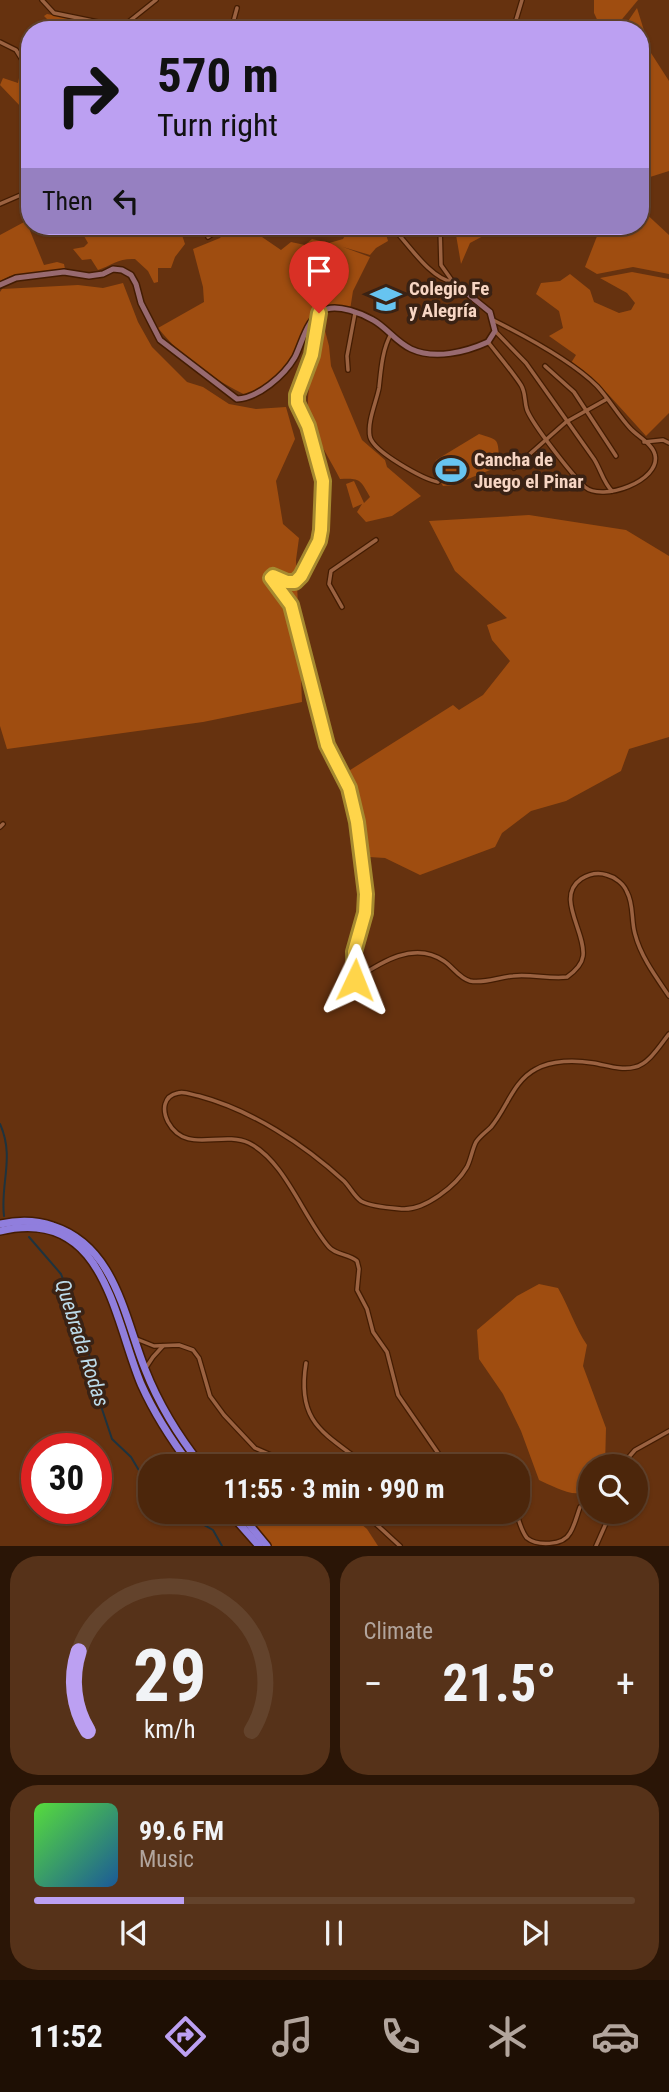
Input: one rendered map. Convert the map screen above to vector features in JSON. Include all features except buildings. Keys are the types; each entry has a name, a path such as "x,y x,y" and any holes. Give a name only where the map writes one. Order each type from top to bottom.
{"highway":[{"path":"0,1224 26,1221 48,1224 87,1245 108,1271 145,1369 166,1413 194,1454"},
{"path":"0,1231 25,1227 50,1231 73,1242 92,1260 109,1290 141,1383 162,1423 183,1454"},
{"path":"240,1524 259,1546"},
{"path":"249,1524 267,1546"}],"street":[{"path":"42,0 54,13 97,21"},
{"path":"516,21 522,0"},
{"path":"130,21 152,1"},
{"path":"233,21 237,8"},
{"path":"0,42 16,50 21,58"},
{"path":"0,204 21,195"},
{"path":"401,235 421,260 444,281 453,282"},
{"path":"0,285 16,278 64,272 89,276 113,269 122,270 131,275 136,284 141,303 160,340 236,400 250,398 287,367 311,322 319,313 331,308 373,320 408,348 439,355 488,342 495,331 494,320 486,307 453,282 441,265 440,235"},
{"path":"319,313 312,355 297,395 297,403 308,426 323,481 321,530 319,541 301,576 295,582 287,582 273,576 271,578 291,605 327,745 349,788 357,822 366,894 365,913 354,952 355,980 391,958 417,952 444,961 462,978 470,981 511,976 567,977 573,973 583,957 582,943 571,908 571,895 577,882 587,875 599,873 609,875 627,890 635,934 642,953 669,996"},
{"path":"348,370 347,356 355,313"},
{"path":"488,342 521,386 526,395 527,409 585,487 598,493 612,491 633,485 651,471 655,464 653,449 631,429 596,385 541,346 494,320"},
{"path":"495,331 526,363 594,459 602,471 605,484 612,491"},
{"path":"391,334 384,354 370,424 370,437 379,448 424,479 438,482"},
{"path":"545,366 574,392 616,456"},
{"path":"514,468 566,422 607,399"},
{"path":"644,442 668,442 669,436"},
{"path":"342,607 329,584 331,571 376,540"},
{"path":"439,1454 398,1395 387,1352 373,1332 367,1309 357,1290 357,1261 332,1250 309,1221 279,1171 252,1144 238,1139 191,1141 183,1138 165,1117 165,1101 181,1092 222,1104 252,1117 306,1152 345,1182 362,1201 394,1208 413,1208 432,1200 460,1177 476,1143 500,1114 518,1084 536,1069 551,1063 565,1062 635,1068 645,1062 669,1034"},
{"path":"134,1338 154,1346 187,1346 193,1350 199,1358 210,1396 254,1448 268,1454"},
{"path":"145,1369 163,1346"},
{"path":"306,1363 302,1385 307,1413 317,1426 352,1454"},
{"path":"632,1454 669,1431"},
{"path":"520,1524 525,1536 532,1543 550,1545 570,1534 578,1512"},
{"path":"376,1524 400,1546"},
{"path":"596,1546 606,1524"}],"shaded area":[{"path":"594,0 638,0 620,21 598,21 594,13"},
{"path":"637,8 641,21 628,21"},
{"path":"47,14 86,21 49,21 44,16"},
{"path":"649,47 669,81 669,171 650,177"},
{"path":"3,78 18,83 19,78 21,79 21,107 0,85"},
{"path":"649,216 669,235 669,274 633,267 597,274 585,267 597,235 649,235"},
{"path":"21,224 21,235 32,235 44,265 57,262 64,264 65,269 10,276 0,281 0,235"},
{"path":"182,235 185,244 171,268 158,268 158,282 154,283 148,271 135,259 120,261 98,270 91,259 82,260 73,249 84,247 88,243 84,236 77,236"},
{"path":"222,235 259,235 281,250 291,242 305,245 312,239 329,243 343,239 345,235 386,235 388,241 370,255 343,247 370,257 353,291 350,310 329,307 309,321 288,365 248,396 199,367 177,349 158,328 204,302 193,249"},
{"path":"456,235 485,235 470,243 461,264"},
{"path":"632,272 669,279 669,413 646,436 608,394 571,363 576,355 549,336 563,328 559,311 536,294 541,283 560,281 570,274 590,290 594,302 619,313 631,310 635,303 627,293 600,278"},
{"path":"123,283 138,322 152,347 187,382 203,387 229,404 256,409 286,407 295,439 276,481 283,524 299,538 296,560 302,702 203,722 7,749 0,726 0,292 2,289 78,285 103,288"},
{"path":"323,323 331,366 362,440 385,460 387,467 421,496 392,516 366,522 357,512 362,504 353,508 346,484 354,481 364,503 370,497 359,481 340,479 310,420 308,398"},
{"path":"479,434 496,441 499,458 505,464 453,485 443,486 433,468 436,460"},
{"path":"529,515 626,530 669,556 669,737 629,749 621,771 566,801 531,811 502,833 495,847 420,875 385,858 369,857 347,772 453,705 459,710 483,695 510,661 492,640 487,625 507,618 455,571 429,521"},
{"path":"539,1284 558,1288 587,1345 583,1366 606,1428 605,1454 578,1454 578,1493 564,1491 539,1480 521,1431 503,1394 479,1359 477,1330 517,1296"},
{"path":"250,1524 361,1524 378,1546 270,1546"}],"waterway":[{"name":"Quebrada Rodas","path":"0,1124 7,1159 4,1216"},
{"name":"Quebrada Rodas","path":"29,1237 61,1274 86,1340 99,1400 112,1439 131,1457 138,1469"},
{"name":"Quebrada Rodas","path":"202,1524 213,1530 222,1546"}],"place":[{"name":"Colegio Fe y Alegría","path":"386,299"},
{"name":"Cancha de Juego el Pinar","path":"451,470"}],"route":[{"path":"319,313 312,355 298,389 297,403 308,426 323,481 321,530 308,565 295,582 283,581 273,576 271,578 291,605 327,745 349,788 357,822 366,894 365,913 354,952 355,980"}]}
